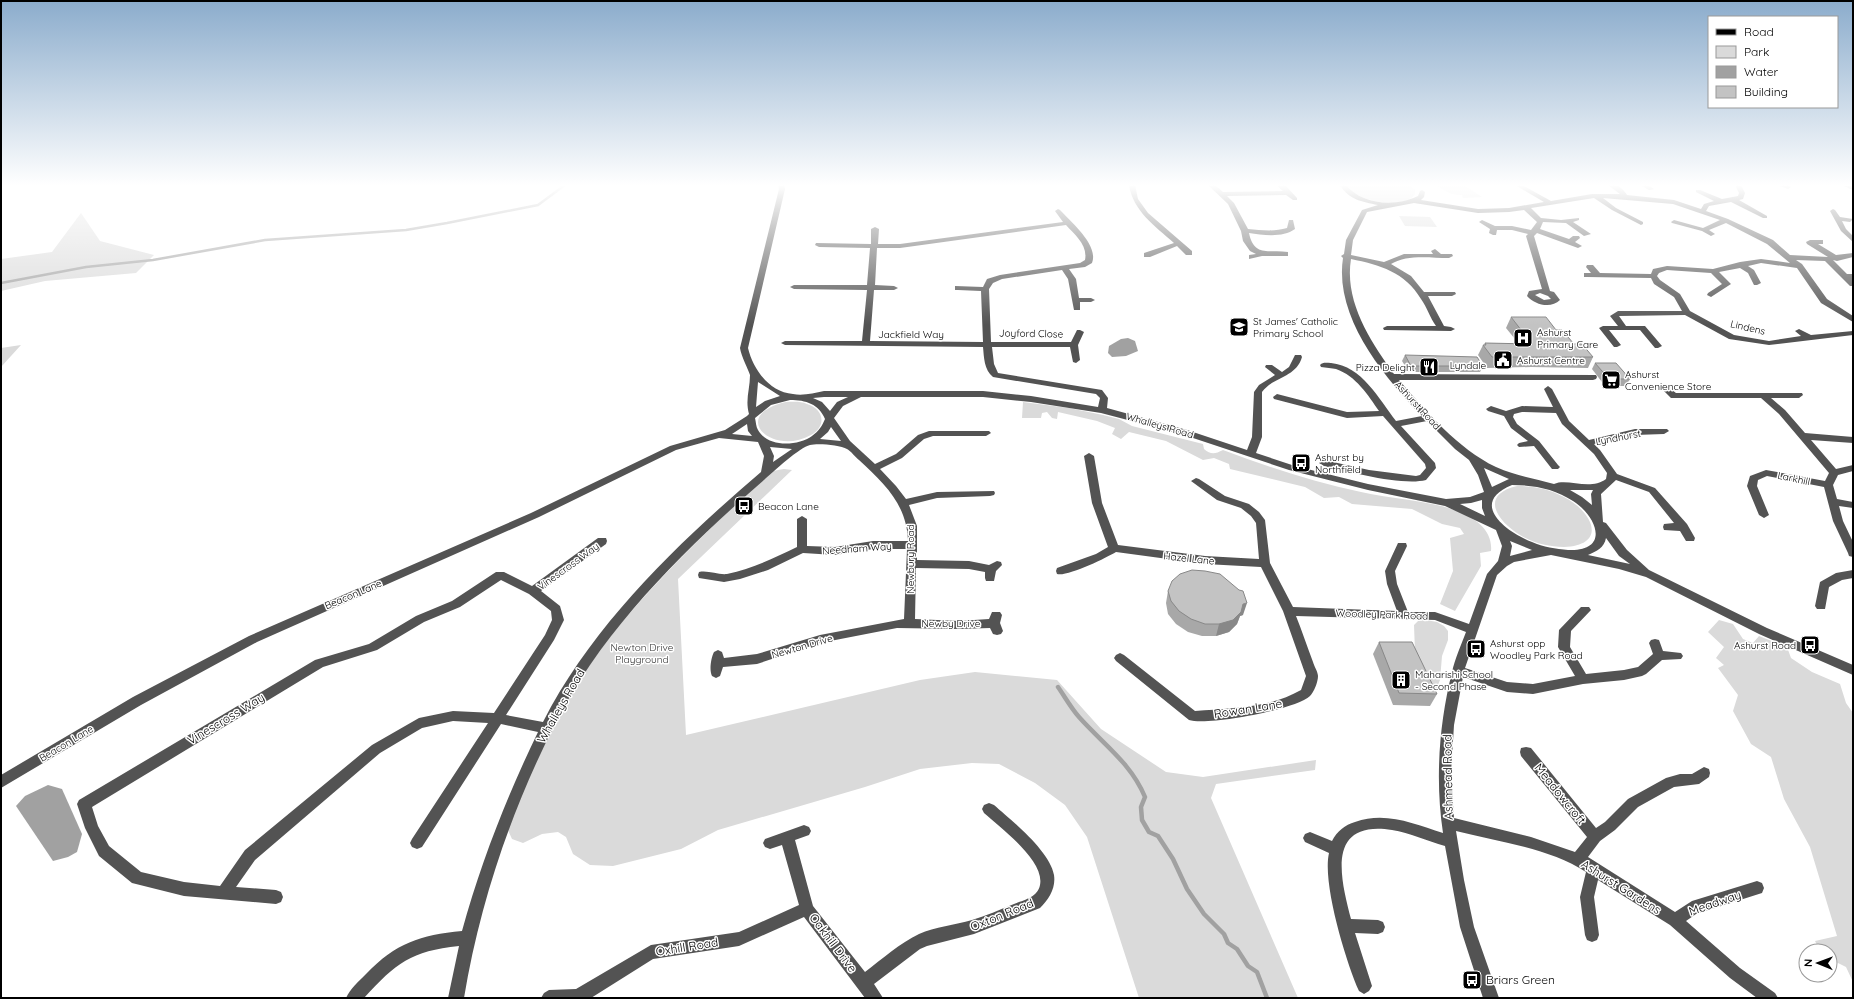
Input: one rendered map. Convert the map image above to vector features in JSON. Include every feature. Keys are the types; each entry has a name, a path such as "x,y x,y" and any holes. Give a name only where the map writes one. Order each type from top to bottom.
{"street":[{"path":"772,232 744,348 745,358 766,386 790,397"},
{"name":"Jackfield Way","path":"875,232 866,343 988,344"},
{"path":"819,246 832,243 900,246 981,232"},
{"path":"1075,232 1086,245 1090,259 1086,264 1000,277 990,281 985,289 991,369 995,374 1002,378 1099,392 1104,398 1102,410"},
{"path":"1166,232 1177,244 1189,253"},
{"path":"1245,232 1247,241 1253,249 1262,254"},
{"path":"1252,232 1266,233 1284,232"},
{"name":"Ashurst Road","path":"1353,232 1348,242 1345,256 1346,281 1350,304 1359,325 1378,359 1429,418 1473,458 1503,474 1527,482"},
{"path":"1547,292 1530,236 1534,232 1573,240 1578,246"},
{"path":"1583,232 1587,234"},
{"path":"1707,232 1711,234"},
{"path":"1749,232 1765,240 1790,257 1799,266 1824,301 1853,320"},
{"path":"1845,232 1853,240"},
{"path":"1801,237 1837,258"},
{"path":"1810,242 1820,242"},
{"path":"1147,255 1177,244"},
{"path":"1386,264 1409,256 1436,252 1449,256"},
{"path":"1252,257 1262,254 1285,254"},
{"path":"1790,257 1827,259 1853,255"},
{"path":"1345,256 1386,264 1409,277 1422,294 1441,328"},
{"path":"1827,259 1849,276 1853,284"},
{"path":"1587,275 1653,276 1656,271 1667,268 1713,271 1740,264 1761,261 1799,266"},
{"path":"1740,264 1751,272 1757,283"},
{"path":"1590,267 1598,275"},
{"path":"1064,268 1071,275 1077,304 1091,300"},
{"path":"1711,295 1727,284 1713,271"},
{"name":"Lindens","path":"1653,276 1657,282 1676,296 1687,312 1717,330 1745,340 1769,343 1853,332"},
{"path":"793,287 894,288"},
{"path":"958,288 985,289"},
{"path":"1422,294 1452,294"},
{"path":"1624,328 1614,316 1618,313 1687,312"},
{"path":"1387,328 1451,328"},
{"path":"1617,345 1603,328 1642,328 1658,346"},
{"path":"1799,331 1809,338"},
{"name":"Joyford Close","path":"1076,360 1074,345 1080,332"},
{"path":"785,343 802,347 866,343"},
{"name":"Joyford Close","path":"988,344 1074,345"},
{"path":"1250,454 1257,437 1258,392 1263,385 1295,366 1298,357"},
{"path":"1324,365 1338,366 1348,371 1358,379 1394,424 1430,463 1431,468 1424,478 1416,480 1369,473 1324,463"},
{"path":"1269,367 1281,375"},
{"path":"754,371 754,386 750,404 750,426 753,433 761,440 770,456 770,461 766,472"},
{"name":"Lyndale","path":"1392,377 1593,377"},
{"path":"1664,387 1674,396 1799,395"},
{"name":"Lyndhurst","path":"1548,389 1557,410 1565,422 1607,464 1612,476"},
{"name":"Whalleys Road","path":"800,397 824,394 984,394 1102,410 1150,422 1210,440 1229,448 1292,468 1368,487 1448,503 1500,527 1520,541 1551,552"},
{"name":"Whalleys Road","path":"830,418 840,404 864,394"},
{"path":"1763,395 1782,412 1834,473"},
{"path":"751,416 760,407 769,402 790,397 800,397 821,404 827,410 830,418 824,432 807,442 783,446 761,440"},
{"path":"1277,397 1347,415 1385,413"},
{"path":"1491,409 1508,414 1522,409 1557,410"},
{"path":"1508,414 1511,423 1536,443 1555,467"},
{"name":"Beacon Lane","path":"1,782 137,701 253,639 535,515 673,448 719,436 735,429 751,416"},
{"name":"Newbury Road","path":"830,418 849,446 875,468 902,503 912,524 909,623"},
{"path":"1394,424 1429,418"},
{"name":"Lyndhurst","path":"1587,443 1649,431 1664,431"},
{"name":"Lyndhurst","path":"1649,431 1655,439"},
{"path":"875,468 899,456 926,435 937,432 987,433"},
{"name":"Beacon Lane","path":"719,436 761,440"},
{"path":"1802,436 1853,440"},
{"name":"Whalleys Road","path":"456,998 467,938 502,827 546,728 577,674 632,604 668,564 766,472 807,442"},
{"name":"Newbury Road","path":"807,442 831,442 849,446"},
{"path":"1522,445 1536,443"},
{"path":"1061,571 1100,557 1114,548 1097,503 1089,456"},
{"name":"Ashurst Road","path":"1473,458 1483,475 1489,494 1486,504 1490,515 1500,527"},
{"path":"1853,468 1834,473 1828,485 1838,521 1853,554"},
{"name":"Larkhill","path":"1764,515 1752,486 1753,478 1766,473 1828,485"},
{"path":"1500,527 1507,546 1503,561 1526,555 1551,552 1572,554 1587,551 1598,544 1602,535 1596,494 1612,476 1652,490 1690,538"},
{"path":"1196,481 1221,498 1245,506 1255,514 1261,522 1265,563"},
{"name":"Whalleys Road","path":"1448,503 1470,500 1489,494 1498,486 1511,482 1527,482"},
{"path":"1527,482 1579,488 1602,486"},
{"path":"1544,484 1561,490 1577,499 1590,509 1624,553 1650,574"},
{"path":"902,503 916,498 949,494 990,494"},
{"path":"1832,501 1853,505"},
{"path":"802,519 802,549"},
{"path":"1668,527 1682,527"},
{"name":"Vinescross Way","path":"533,592 602,541"},
{"name":"Needham Way","path":"702,574 724,578 740,575 764,567 802,549 835,551 873,545 912,545"},
{"path":"1402,546 1390,571 1392,584 1404,616"},
{"name":"Hazel Lane","path":"1114,548 1205,560 1265,563"},
{"path":"1551,552 1619,565 1650,574 1763,631 1853,670"},
{"name":"Ashmead Road","path":"1491,998 1467,927 1448,823 1445,773 1448,724 1458,671 1489,580 1497,566 1503,561"},
{"name":"Rowan Lane","path":"1120,658 1193,716 1226,714 1291,702 1306,692 1312,676 1289,611 1265,563"},
{"path":"911,564 969,565 992,571"},
{"path":"1821,606 1824,585 1840,576 1853,574"},
{"name":"Vinescross Way","path":"276,897 184,889 137,878 104,851 92,828 84,804 319,664 373,647 420,619 456,604 500,575 533,592 556,609 558,620 550,637 496,718 417,843"},
{"path":"1583,679 1564,647 1565,630 1585,610"},
{"name":"Woodley Park Road","path":"1289,611 1435,616 1444,618 1473,630"},
{"name":"Newby Drive","path":"909,623 946,625 996,623"},
{"name":"Newton Drive","path":"718,664 757,658 820,639 909,623"},
{"path":"1655,643 1659,655"},
{"path":"1458,671 1506,687 1533,689 1583,679 1624,675 1642,671 1659,655 1677,656"},
{"path":"222,893 250,855 376,749 419,723 453,716 496,718 546,728"},
{"name":"Meadowcroft","path":"1526,752 1595,837"},
{"path":"1578,860 1595,837 1610,826 1633,803 1671,782 1680,780 1694,780 1704,773"},
{"name":"Oxton Road","path":"864,983 915,944 925,939 974,927 1035,903 1043,895 1047,885 1047,874 1039,858 1025,841 989,809"},
{"name":"Ashurst Gardens","path":"1448,823 1531,843 1578,860 1675,920 1735,973 1770,998"},
{"path":"1364,986 1346,926 1335,875 1336,849 1338,842 1349,831 1369,824 1397,824 1431,836 1451,841"},
{"path":"770,843 804,831"},
{"name":"Oakhill Drive","path":"787,837 807,909 875,998"},
{"path":"1310,838 1336,849"},
{"path":"1592,935 1587,897 1594,869"},
{"name":"Meadway","path":"1675,920 1692,908 1757,888"},
{"name":"Oxhill Road","path":"549,998 578,997 651,952 739,939 807,909"},
{"path":"1346,926 1378,927"},
{"path":"354,998 379,970 399,955 419,945 467,938"}],"green space":[{"path":"67,232 94,232 100,241 154,255 136,273 45,281 1,291 1,259 52,252"},
{"path":"21,345 1,367 1,348"},
{"path":"786,402 804,403 813,406 820,414 820,427 811,435 796,440 782,441 771,438 762,432 758,424 760,416 769,408"},
{"path":"1023,402 1069,408 1103,415 1119,419 1132,426 1203,444 1204,449 1211,453 1223,450 1326,484 1446,507 1470,517 1482,526 1489,537 1491,551 1480,553 1481,566 1455,611 1440,604 1453,571 1450,538 1464,534 1460,528 1442,524 1412,509 1352,504 1339,497 1324,498 1305,487 1230,469 1229,464 1214,458 1203,460 1166,441 1129,432 1121,439 1112,434 1115,428 1097,421 1058,412 1057,419 1052,418 1047,412 1042,413 1041,418 1022,418"},
{"name":"Newton Drive Playground","path":"784,469 792,470 678,579 686,735 920,680 975,672 1057,680 1101,729 1166,772 1203,777 1316,760 1315,770 1216,784 1211,798 1298,998 1139,998 1087,837 1065,805 1035,783 999,764 972,763 920,769 865,787 718,830 681,849 613,866 590,865 573,854 566,837 558,832 542,834 523,843 512,839 507,828 535,761 569,697 601,649 618,627 656,584 748,490 766,474 772,471"},
{"path":"1517,486 1535,487 1547,490 1574,503 1588,518 1591,526 1591,534 1587,540 1578,545 1564,547 1541,544 1520,535 1504,523 1496,509 1495,502 1498,495 1505,490"},
{"path":"1420,619 1437,622 1444,626 1448,631 1448,640 1442,656 1440,680 1433,697 1415,652 1414,625"},
{"path":"1719,620 1733,624 1743,639 1753,643 1759,636 1787,647 1791,658 1812,672 1840,684 1846,703 1853,713 1853,982 1846,967 1838,963 1838,943 1816,943 1815,941 1837,936 1810,847 1784,799 1771,757 1751,744 1733,711 1738,695 1718,668 1724,665 1716,658 1724,647 1708,632"}],"water":[{"path":"1128,338 1135,341 1138,351 1126,356 1112,357 1108,353 1109,346 1121,339"},
{"path":"48,785 62,789 82,834 77,852 68,857 53,861 16,806 25,796"}],"building":[{"path":"1511,317 1546,317 1556,330 1562,330 1574,344 1582,344 1593,357 1492,357 1483,345 1486,345 1485,343 1532,344"},
{"path":"1405,355 1477,357 1483,366 1411,366"},
{"path":"1595,363 1616,363 1630,379 1609,379"},
{"path":"1192,570 1220,574 1239,590 1243,591 1247,603 1243,604 1241,612 1233,620 1219,624 1205,624 1191,619 1179,611 1171,601 1168,591 1172,581 1180,574"},
{"path":"1379,642 1412,642 1437,694 1399,693"}],"waterway":[{"path":"1,283 86,267 153,260 265,240 383,232"},
{"path":"1058,687 1079,717 1116,754 1132,774 1145,797 1141,807 1142,820 1149,832 1158,836 1173,859 1187,889 1204,914 1224,934 1228,943 1237,949 1248,966 1257,972 1267,998"}],"place":[{"name":"St James' Catholic Primary School","path":"1239,327"},
{"name":"Ashurst Primary Care","path":"1523,338"},
{"name":"Ashurst Centre","path":"1503,360"},
{"name":"Pizza Delight","path":"1429,367"},
{"name":"Ashurst Convenience Store","path":"1611,380"},
{"name":"Ashurst by Northfield","path":"1301,463"},
{"name":"Beacon Lane","path":"744,506"},
{"name":"Ashurst Road","path":"1810,645"},
{"name":"Ashurst opp Woodley Park Road","path":"1476,649"},
{"name":"Maharishi School - Second Phase","path":"1401,680"},
{"name":"Briars Green","path":"1472,980"}]}
